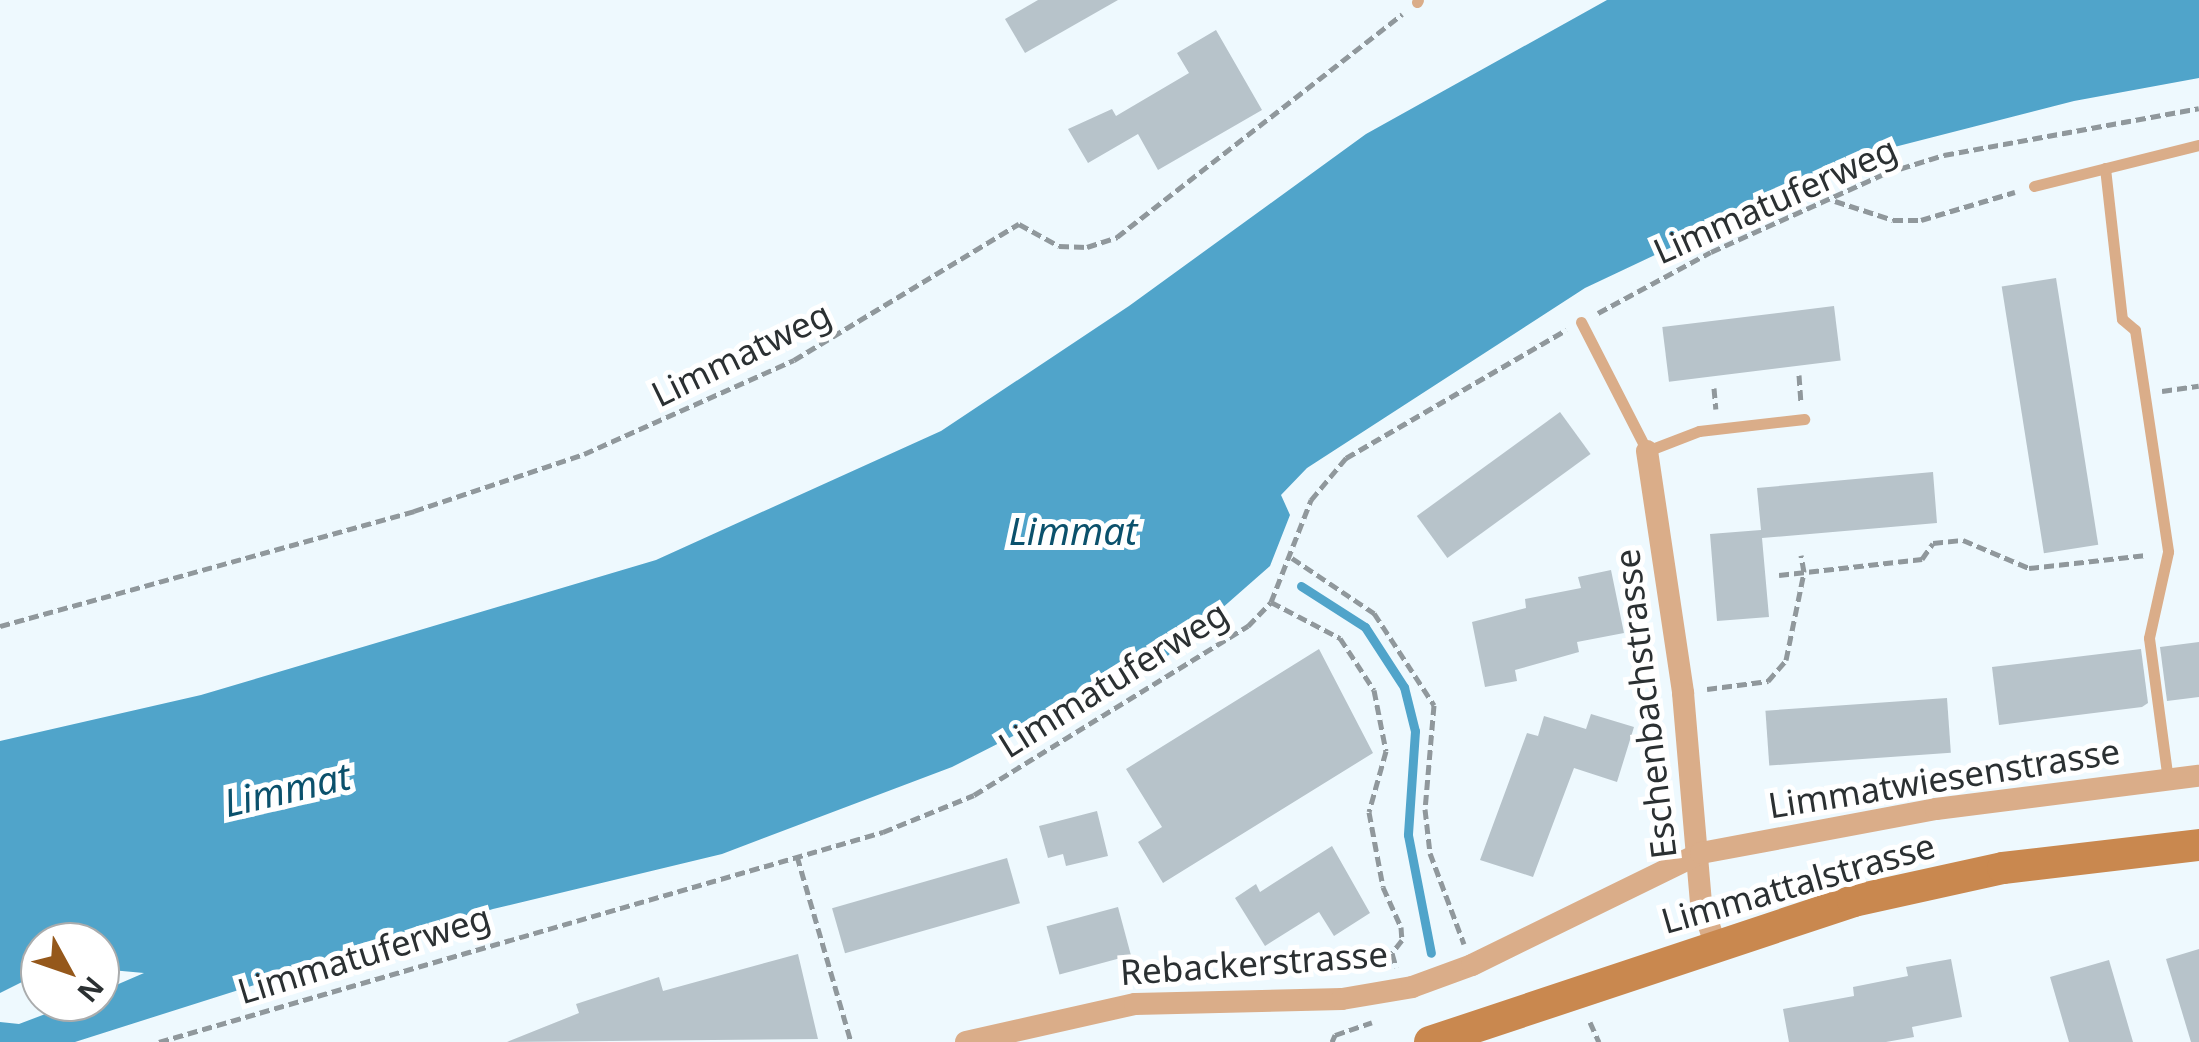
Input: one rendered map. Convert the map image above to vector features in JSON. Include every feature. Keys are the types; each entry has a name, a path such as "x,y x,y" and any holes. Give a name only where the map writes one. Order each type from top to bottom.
{"main road":[{"name":"Limmattalstrasse","path":"1430,1042 1931,882 2199,845"}],"street":[{"name":"Eschenbachstrasse","path":"1647,451 1683,692 1700,853 1701,901 1716,948"},
{"name":"Limmatwiesenstrasse","path":"1700,853 1936,809 2199,776"},
{"name":"Rebackerstrasse","path":"966,1042 1135,1004 1342,999 1412,986 1472,965 1700,853"}],"lane":[{"path":"2034,186 2199,146"},
{"path":"2105,168 2122,319 2135,330 2168,552 2149,638 2168,780"},
{"path":"1581,322 1647,451 1699,430 1804,419"}],"path":[{"name":"Limmatweg","path":"0,626 414,511 584,454 794,360 907,296 979,243 1019,224 1059,246 1086,248 1117,237 1418,1"},
{"name":"Limmatuferweg","path":"158,1042 883,832 974,795 1248,626 1271,602 1292,558 1311,500 1346,458 1581,322 1711,252 1835,201 1886,173 1944,155 2199,108"},
{"path":"1835,201 1893,220 1921,220 2034,186"},
{"path":"1791,402 1802,400 1799,375"},
{"path":"2142,394 2199,386"},
{"path":"1780,575 1922,559 1934,543 1963,540 2029,568 2168,552"},
{"path":"1683,692 1768,681 1786,660 1804,572 1801,554"},
{"path":"1292,558 1374,614 1434,706 1424,809 1430,853 1467,952"},
{"path":"1271,602 1352,649 1374,690 1386,751 1369,812 1383,887 1401,927 1402,940 1392,953"},
{"path":"796,856 851,1042"}],"water":[{"name":"Limmat","path":"1607,0 2199,0 2199,78 2074,101 1871,153 1585,288 1307,468 1281,495 1290,515 1270,566 1163,660 952,767 722,854 493,909 75,1042 0,1042 0,1022 120,1022 120,983 144,973 120,971 120,922 20,922 20,983 0,993 0,741 201,695 656,560 941,431 1129,306 1366,134"}],"building":[{"path":"1038,0 1118,0 1025,53 1005,19"},
{"path":"1216,30 1262,110 1158,170 1138,134 1088,163 1068,129 1112,109 1116,116 1189,73 1177,53"},
{"path":"2056,278 2098,545 2044,553 2002,287"},
{"path":"1834,306 1841,361 1669,382 1662,327"},
{"path":"1560,412 1591,454 1447,558 1417,516"},
{"path":"1933,472 1937,523 1762,538 1769,617 1717,621 1710,534 1761,530 1757,488"},
{"path":"1611,570 1624,633 1577,642 1579,652 1515,670 1517,681 1485,687 1472,622 1526,608 1525,599 1581,588 1578,577"},
{"path":"2199,642 2199,697 2167,701 2160,647"},
{"path":"1319,649 1373,753 1163,883 1138,842 1162,827 1126,769"},
{"path":"2141,649 2148,703 2142,707 1999,725 1992,667"},
{"path":"1947,698 1951,753 1769,766 1765,711"},
{"path":"1591,714 1634,727 1617,782 1574,768 1533,877 1480,860 1527,733 1538,736 1544,716 1586,729"},
{"path":"1097,811 1108,856 1066,866 1063,854 1048,858 1039,826"},
{"path":"1332,846 1370,913 1334,936 1319,912 1265,946 1235,898 1256,884 1260,892"},
{"path":"1007,858 1020,903 845,953 832,908"},
{"path":"1118,907 1131,955 1059,974 1047,926"},
{"path":"2199,949 2199,1042 2191,1042 2166,959"},
{"path":"798,954 818,1039 507,1042 579,1013 576,1004 659,977 663,991"},
{"path":"1951,959 1962,1017 1912,1027 1914,1037 1886,1042 1789,1042 1783,1009 1854,996 1853,987 1908,976 1906,967"},
{"path":"2109,960 2133,1042 2069,1042 2050,977"}],"waterway":[{"path":"1301,586 1365,627 1404,687 1415,731 1408,835 1431,953"}]}
